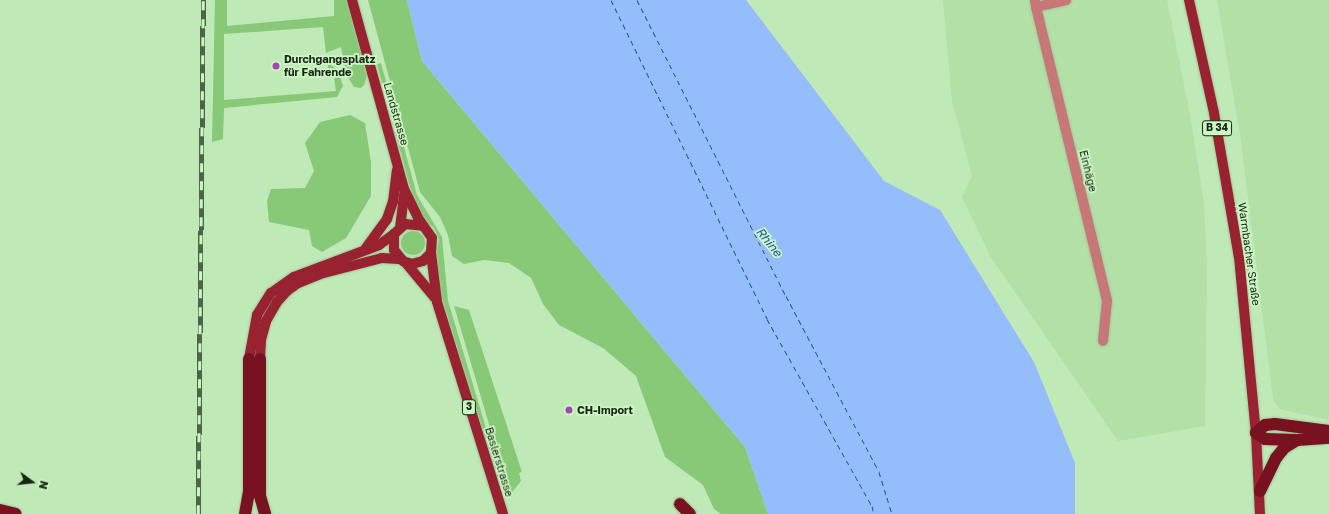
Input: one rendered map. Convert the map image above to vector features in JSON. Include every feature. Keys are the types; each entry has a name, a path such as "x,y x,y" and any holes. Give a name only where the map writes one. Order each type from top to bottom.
{"highway":[{"path":"245,514 249,492 254,359"},
{"path":"254,359 260,496 265,514"},
{"path":"1329,431 1275,424 1265,425 1256,433 1271,440 1329,438"},
{"path":"1260,491 1276,458 1284,448 1297,440"},
{"path":"680,504 690,514"},
{"path":"0,510 16,514"}],"main road":[{"name":"Landstrasse","path":"352,0 398,162 404,189 423,226"},
{"name":"Warmbacher Straße","path":"1188,0 1214,113 1239,257 1256,433 1260,514"},
{"path":"364,250 387,219 393,202 398,162"},
{"name":"Landstrasse","path":"397,231 404,189"},
{"path":"411,223 423,226 432,238 431,253 423,261 403,261 382,258 354,264 298,282 287,291 270,313 254,359 257,315 271,293 294,277 379,245 397,231 411,223"},
{"path":"397,231 392,245 403,261 429,281"},
{"name":"Baslerstrasse","path":"431,253 429,281 437,302 502,514"}],"street":[{"name":"Einhäge","path":"1066,0 1035,4 1107,302 1103,341"}],"shaded area":[{"path":"215,0 227,0 227,26 334,16 334,0 347,0 367,76 364,85 361,88 354,87 347,76 341,47 326,53 323,27 224,34 224,100 336,91 333,71 328,68 328,63 338,70 343,86 337,97 224,108 223,139 212,142"},
{"path":"368,0 407,0 422,61 745,447 768,514 721,514 714,509 703,485 665,457 636,376 603,348 559,325 543,304 531,278 509,263 484,260 464,264 452,256 448,235 440,217 420,192"},
{"path":"943,0 1167,0 1190,115 1204,204 1207,269 1205,426 1118,441 990,256 962,197 972,176 952,101"},
{"path":"1217,0 1329,0 1329,420 1279,409 1273,399 1241,141"},
{"path":"381,63 417,195 442,237 448,301 495,458 501,483 499,484 436,279 434,261 439,240 434,228 420,216 415,206 377,64"},
{"path":"350,115 365,123 371,162 371,196 346,238 322,252 312,246 309,230 269,222 267,201 271,189 305,188 314,171 305,143 320,122"},
{"path":"413,231 418,232 424,238 424,248 418,254 413,255 408,254 402,248 401,243 402,238 408,232"},
{"path":"454,306 469,310 522,472 519,473 521,481 510,495"}],"water":[{"name":"Rhine","path":"407,0 746,0 884,181 940,210 1034,362 1075,463 1075,514 768,514 745,447 422,61"}],"ferry route":[{"path":"611,0 767,319 872,506 874,514"},
{"path":"637,0 786,296 879,472 892,514"}],"railway":[{"path":"198,514 203,0"}],"place":[{"name":"Durchgangsplatz für Fahrende","path":"276,66"},
{"name":"CH-Import","path":"569,410"}]}
